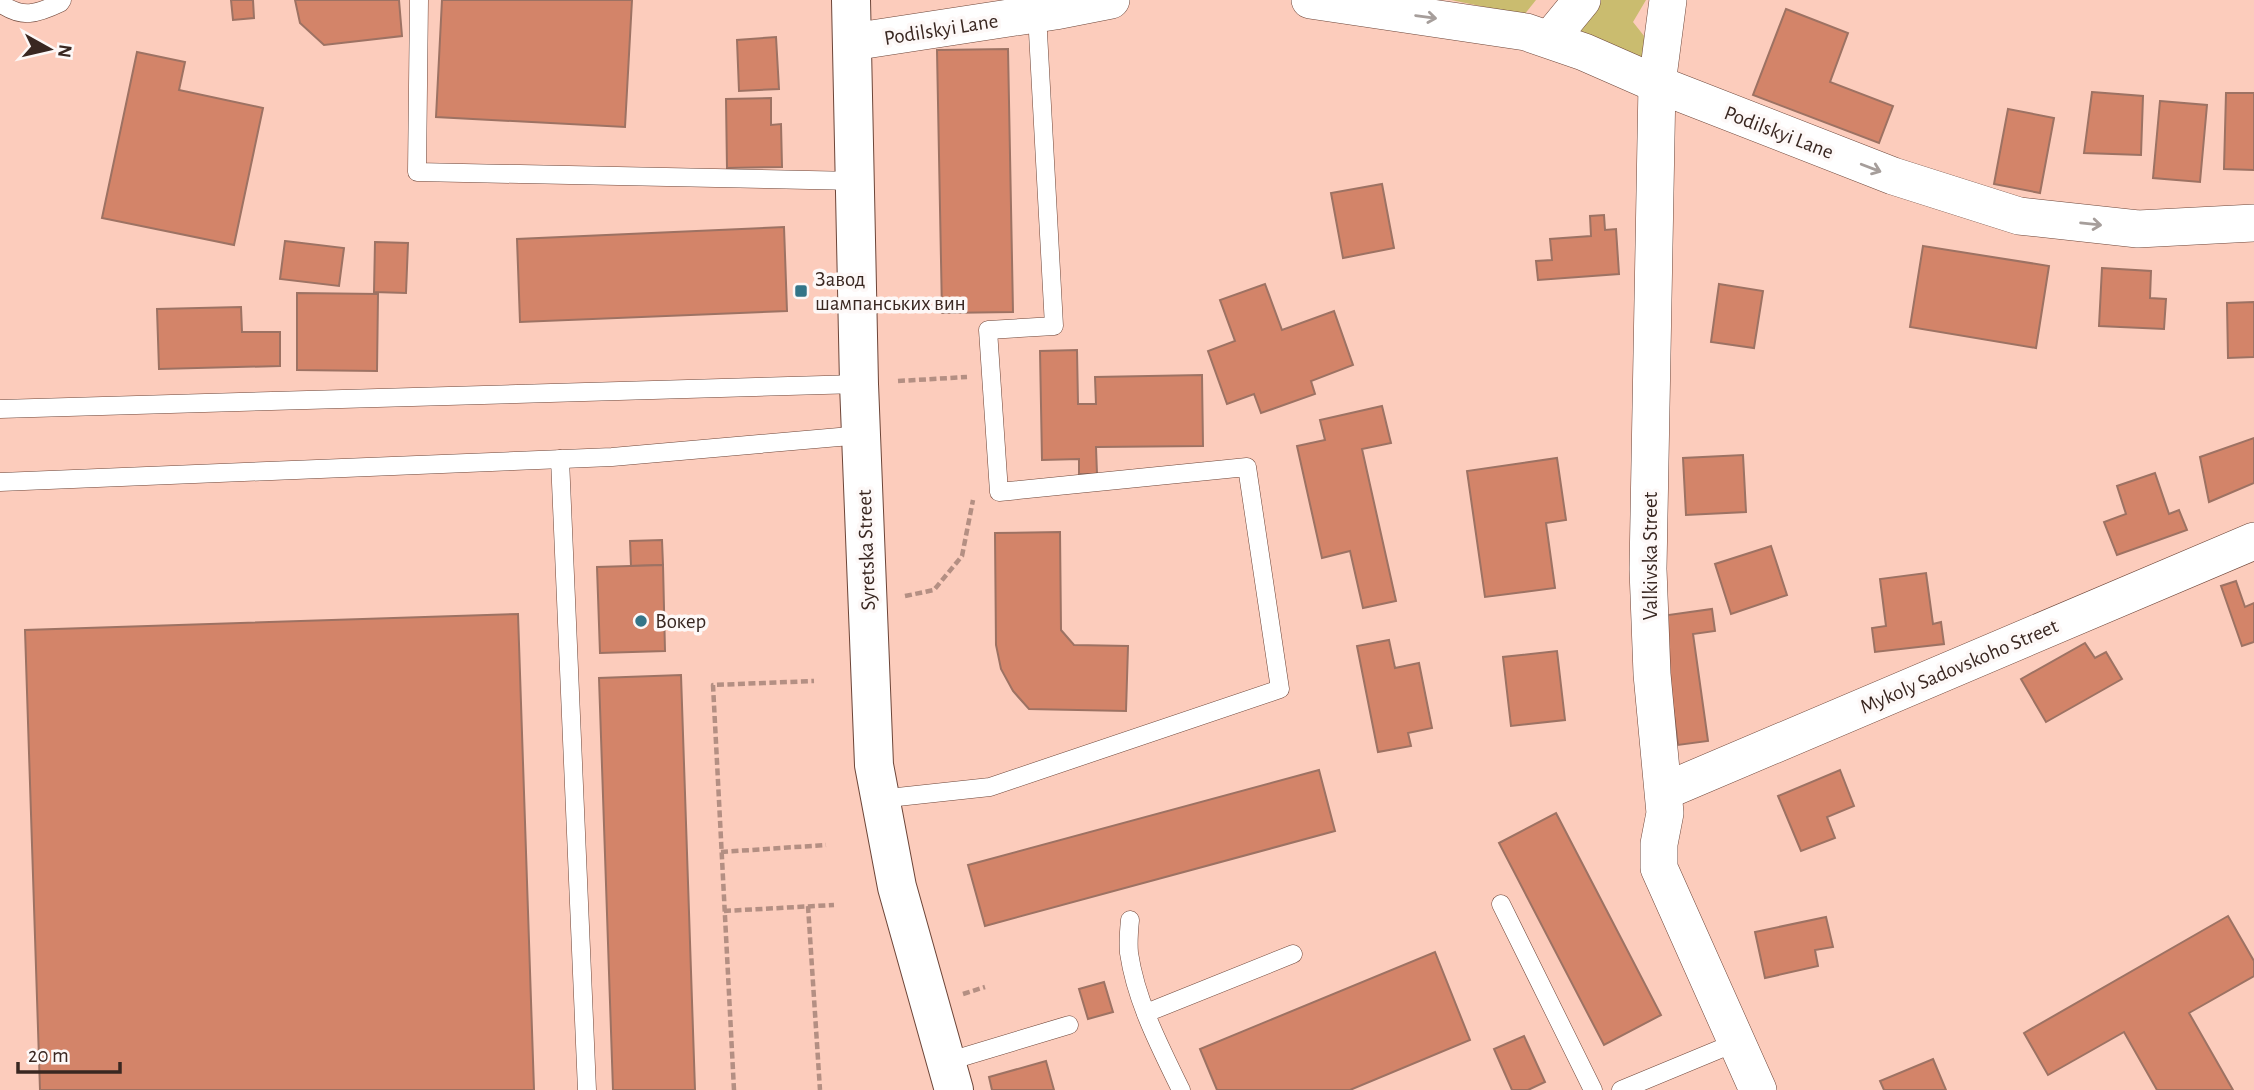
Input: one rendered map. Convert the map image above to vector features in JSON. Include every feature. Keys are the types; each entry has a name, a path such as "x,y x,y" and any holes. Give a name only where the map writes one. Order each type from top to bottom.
{"main road":[{"name":"Syretska Street","path":"851,0 859,384 874,765 897,887 950,1076"}],"street":[{"name":"Podilskyi Lane","path":"852,42 1111,0"},
{"name":"Podilskyi Lane","path":"1310,0 1525,32 1550,39 1657,84 1893,176 2019,216 2138,229 2254,223"},
{"path":"1550,39 1581,0"},
{"name":"Valkivska Street","path":"1668,0 1657,84 1648,569 1652,674 1665,791 1659,868 1758,1090"},
{"name":"Mykoly Sadovskoho Street","path":"1665,791 2254,541"}],"lane":[{"path":"0,3 8,8 35,15 60,4 62,0"},
{"path":"419,0 417,172 856,181"},
{"path":"879,799 989,786 1280,689 1247,467 999,492 988,330 1054,326 1037,14"},
{"path":"0,409 859,384"},
{"path":"0,482 625,456 862,435"},
{"path":"560,459 587,1090"},
{"path":"1501,904 1593,1090"},
{"path":"1130,920 1129,951 1146,1013 1181,1090"},
{"path":"1146,1013 1293,954"},
{"path":"950,1076 1069,1026"},
{"path":"1622,1090 1737,1042"}],"path":[{"path":"898,381 990,376"},
{"path":"905,596 934,590 962,556 975,491"},
{"path":"734,1090 713,685 814,681"},
{"path":"721,852 826,845"},
{"path":"724,911 834,905"},
{"path":"808,906 820,1090"},
{"path":"975,990 985,987"}],"shaded area":[{"path":"1451,0 1536,0 1524,15"},
{"path":"1596,0 1646,0 1633,22 1652,46 1646,62 1579,41 1577,24"}],"building":[{"path":"231,0 253,0 254,18 233,20"},
{"path":"295,0 399,0 402,36 324,45 300,23"},
{"path":"442,0 632,0 625,127 436,117"},
{"path":"1786,9 1848,33 1830,82 1893,106 1879,143 1753,95"},
{"path":"776,37 779,89 739,91 737,40"},
{"path":"1008,49 1013,312 942,313 937,50"},
{"path":"137,52 185,62 179,90 263,108 234,245 102,218"},
{"path":"2092,92 2143,96 2141,155 2084,153"},
{"path":"2226,93 2254,93 2254,170 2224,169"},
{"path":"771,98 771,125 781,124 782,167 727,168 726,99"},
{"path":"2160,101 2207,105 2200,182 2153,178"},
{"path":"2008,109 2054,118 2040,193 1994,184"},
{"path":"1382,184 1394,248 1343,258 1331,193"},
{"path":"1604,215 1605,230 1616,229 1619,274 1538,280 1536,261 1552,260 1550,239 1591,236 1590,216"},
{"path":"784,227 787,311 520,322 517,239"},
{"path":"285,241 344,248 339,286 280,279"},
{"path":"375,242 408,243 406,293 374,292"},
{"path":"1923,246 2049,266 2036,348 1910,327"},
{"path":"2102,268 2151,271 2150,298 2166,299 2164,329 2099,326"},
{"path":"1265,284 1282,330 1334,311 1353,365 1311,381 1315,394 1261,413 1254,394 1227,404 1208,351 1235,341 1220,300"},
{"path":"1719,284 1763,291 1754,348 1711,342"},
{"path":"297,293 378,294 377,371 297,370"},
{"path":"2254,302 2254,357 2228,358 2227,303"},
{"path":"241,307 242,332 280,332 280,366 159,369 157,309"},
{"path":"1077,350 1078,404 1096,404 1095,377 1202,375 1203,446 1096,447 1097,474 1079,474 1079,459 1042,460 1040,351"},
{"path":"1382,406 1391,443 1362,449 1396,601 1363,608 1350,551 1322,558 1297,446 1325,440 1320,420"},
{"path":"2254,438 2254,483 2209,502 2200,457"},
{"path":"1743,455 1746,512 1686,515 1683,458"},
{"path":"1557,458 1566,520 1546,523 1555,588 1485,597 1467,471"},
{"path":"2155,473 2169,514 2179,510 2187,530 2117,555 2104,522 2126,514 2117,486"},
{"path":"1060,532 1061,630 1074,645 1128,646 1126,711 1029,709 1013,691 1001,669 996,645 995,533"},
{"path":"662,540 663,565 631,566 630,541"},
{"path":"1771,546 1787,595 1731,614 1715,564"},
{"path":"663,565 665,651 600,653 597,567"},
{"path":"1926,573 1933,624 1941,622 1944,644 1875,652 1872,628 1886,626 1880,579"},
{"path":"2236,581 2245,607 2254,603 2254,642 2242,646 2221,586"},
{"path":"1712,609 1715,631 1693,634 1708,741 1678,745 1661,616"},
{"path":"518,614 534,1090 40,1090 25,630"},
{"path":"1389,640 1395,668 1419,663 1432,728 1408,733 1411,746 1378,752 1357,646"},
{"path":"2085,643 2095,658 2106,652 2122,679 2046,722 2021,679"},
{"path":"1557,651 1565,720 1511,726 1503,657"},
{"path":"681,675 695,1090 613,1090 599,678"},
{"path":"1319,770 1335,831 985,926 968,865"},
{"path":"1840,770 1854,806 1827,817 1835,838 1801,851 1778,796"},
{"path":"1556,813 1661,1015 1604,1045 1499,843"},
{"path":"2228,916 2254,961 2254,976 2189,1013 2233,1090 2157,1090 2124,1032 2048,1075 2024,1033"},
{"path":"1826,917 1833,947 1815,950 1818,966 1765,978 1755,932"},
{"path":"1435,952 1470,1040 1350,1090 1217,1090 1200,1049"},
{"path":"1104,982 1113,1012 1088,1019 1079,989"},
{"path":"1524,1036 1545,1082 1528,1090 1512,1090 1494,1049"},
{"path":"1933,1059 1946,1090 1884,1090 1880,1081"},
{"path":"1046,1061 1054,1090 992,1090 989,1077"}],"place":[{"name":"Завод шампанських вин","path":"801,291"},
{"name":"Вокер","path":"641,621"}]}
